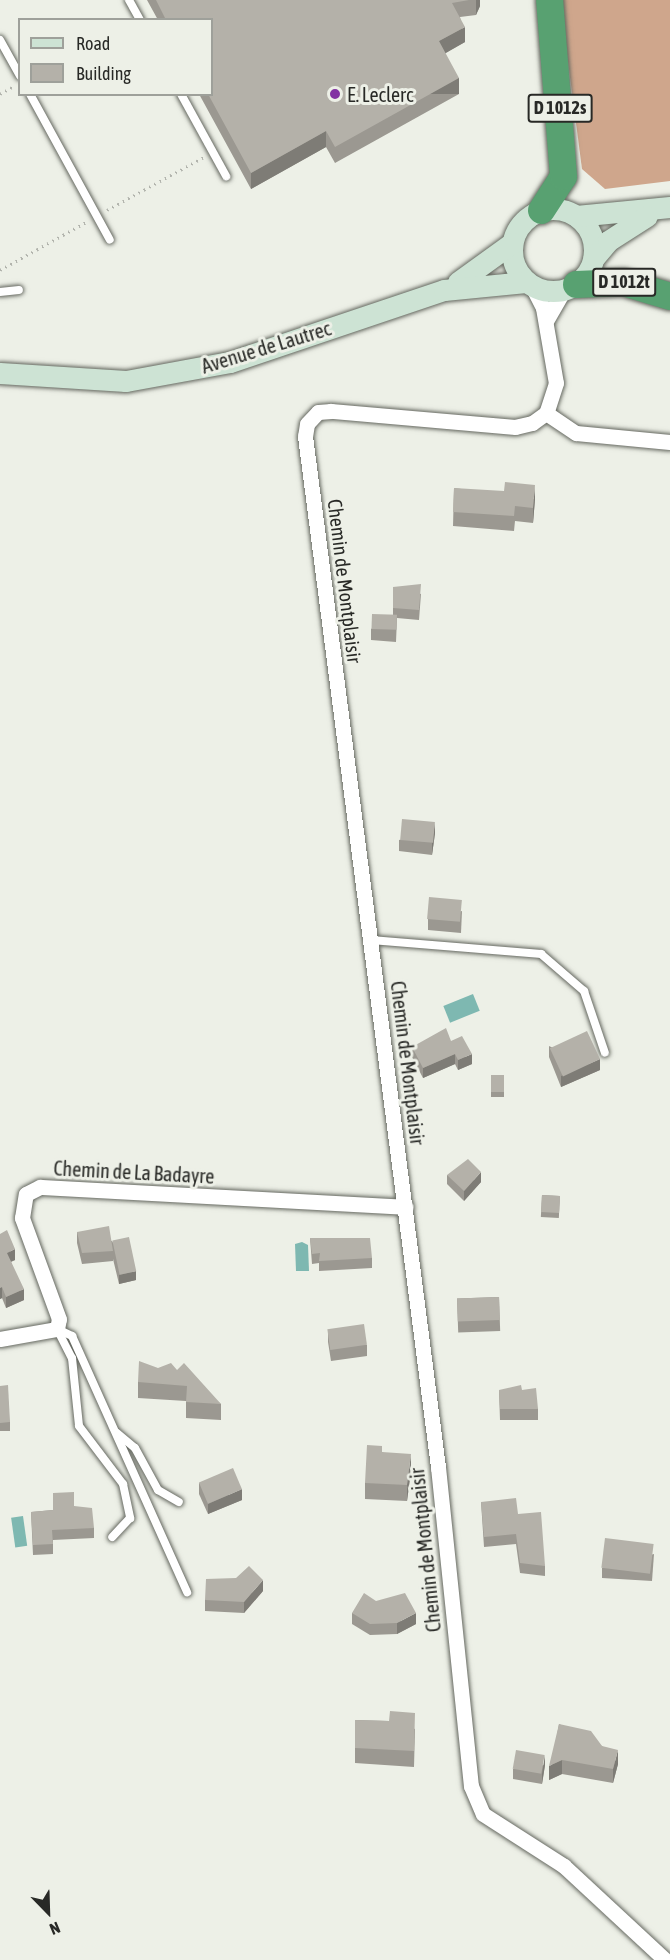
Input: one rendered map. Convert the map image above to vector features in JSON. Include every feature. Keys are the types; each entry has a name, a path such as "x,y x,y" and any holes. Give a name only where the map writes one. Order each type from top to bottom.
{"highway":[{"name":"D 1012s","path":"541,210 563,176 549,0"},
{"name":"D 1012t","path":"570,287 623,282 670,296"}],"main road":[{"path":"512,243 513,264 529,284 570,287 593,259 624,229 668,207"},
{"path":"444,290 485,266 512,243 522,222 541,210 576,216 668,207"},
{"path":"576,216 591,235 593,259"},
{"name":"Avenue de Lautrec","path":"0,373 126,381 231,362 444,290 529,284"}],"street":[{"path":"529,284 546,321 556,383 546,413 576,433 670,442"},
{"path":"546,321 570,287"},
{"name":"Chemin de Montplaisir","path":"546,413 515,427 332,411 318,412 306,424 405,1207 476,1803 498,1824 564,1866 664,1960"},
{"name":"Chemin de La Badayre","path":"57,1329 59,1318 22,1218 26,1194 40,1187 405,1207"},
{"path":"0,1339 57,1329"}],"lane":[{"path":"129,0 139,18"},
{"path":"0,40 18,72"},
{"path":"31,96 110,240"},
{"path":"183,96 226,176"},
{"path":"0,292 19,290"},
{"path":"371,940 541,954 584,991 605,1053"},
{"path":"57,1329 72,1336 187,1592"},
{"path":"57,1329 72,1358 79,1426 123,1484 130,1518 112,1537"},
{"path":"114,1430 135,1448 158,1490 179,1502"}],"path":[{"path":"0,94 18,84"},
{"path":"0,270 213,151"}],"shaded area":[{"path":"560,0 670,0 670,181 605,189 582,169"}],"water":[{"path":"473,994 480,1011 450,1023 443,1006"},
{"path":"302,1242 308,1245 309,1271 296,1271 295,1244"},
{"path":"23,1516 27,1546 15,1547 11,1518"}],"building":[{"name":"E. Leclerc","path":"156,0 469,0 452,3 465,27 439,41 459,78 335,147 326,131 251,173 209,96 213,96 213,18 165,18"},
{"path":"505,482 535,485 533,508 515,506 514,516 453,512 454,488 504,491"},
{"path":"421,584 419,610 393,608 393,587"},
{"path":"372,614 397,615 396,630 371,629"},
{"path":"402,819 435,822 433,843 400,840"},
{"path":"429,897 462,900 460,922 427,919"},
{"path":"446,1028 451,1041 462,1036 472,1054 458,1060 455,1054 423,1068 412,1047"},
{"path":"587,1031 600,1059 563,1076 550,1048"},
{"path":"491,1075 504,1075 504,1092 491,1092"},
{"path":"468,1159 481,1172 464,1191 447,1175"},
{"path":"542,1195 560,1196 559,1213 541,1212"},
{"path":"109,1226 113,1251 82,1253 77,1232"},
{"path":"7,1230 15,1249 7,1253 24,1289 6,1297 2,1287 0,1288 0,1234"},
{"path":"129,1237 136,1271 120,1275 112,1241"},
{"path":"310,1238 370,1238 372,1258 319,1261 320,1253 312,1254"},
{"path":"499,1297 500,1320 458,1321 457,1298"},
{"path":"364,1324 367,1345 330,1350 327,1329"},
{"path":"139,1361 158,1368 171,1363 177,1370 184,1363 221,1404 186,1402 187,1386 138,1382"},
{"path":"8,1385 10,1422 0,1423 0,1386"},
{"path":"521,1385 522,1390 536,1388 538,1409 500,1409 499,1390"},
{"path":"367,1445 382,1446 382,1452 411,1454 407,1485 365,1483"},
{"path":"233,1468 242,1489 208,1504 199,1482"},
{"path":"74,1492 74,1506 92,1508 94,1528 52,1530 53,1544 33,1545 31,1512 53,1510 53,1493"},
{"path":"516,1498 518,1514 541,1512 545,1566 520,1563 516,1534 484,1537 481,1502"},
{"path":"605,1538 654,1544 650,1574 601,1568"},
{"path":"249,1566 263,1580 244,1602 205,1600 206,1579 236,1578"},
{"path":"364,1593 376,1601 405,1593 416,1613 397,1623 370,1624 352,1613"},
{"path":"390,1711 415,1713 414,1751 355,1748 355,1720 389,1721"},
{"path":"559,1724 591,1731 602,1746 618,1750 613,1769 562,1760 549,1766"},
{"path":"516,1750 545,1755 541,1774 513,1769"}],"place":[{"name":"E. Leclerc","path":"335,94"}]}
